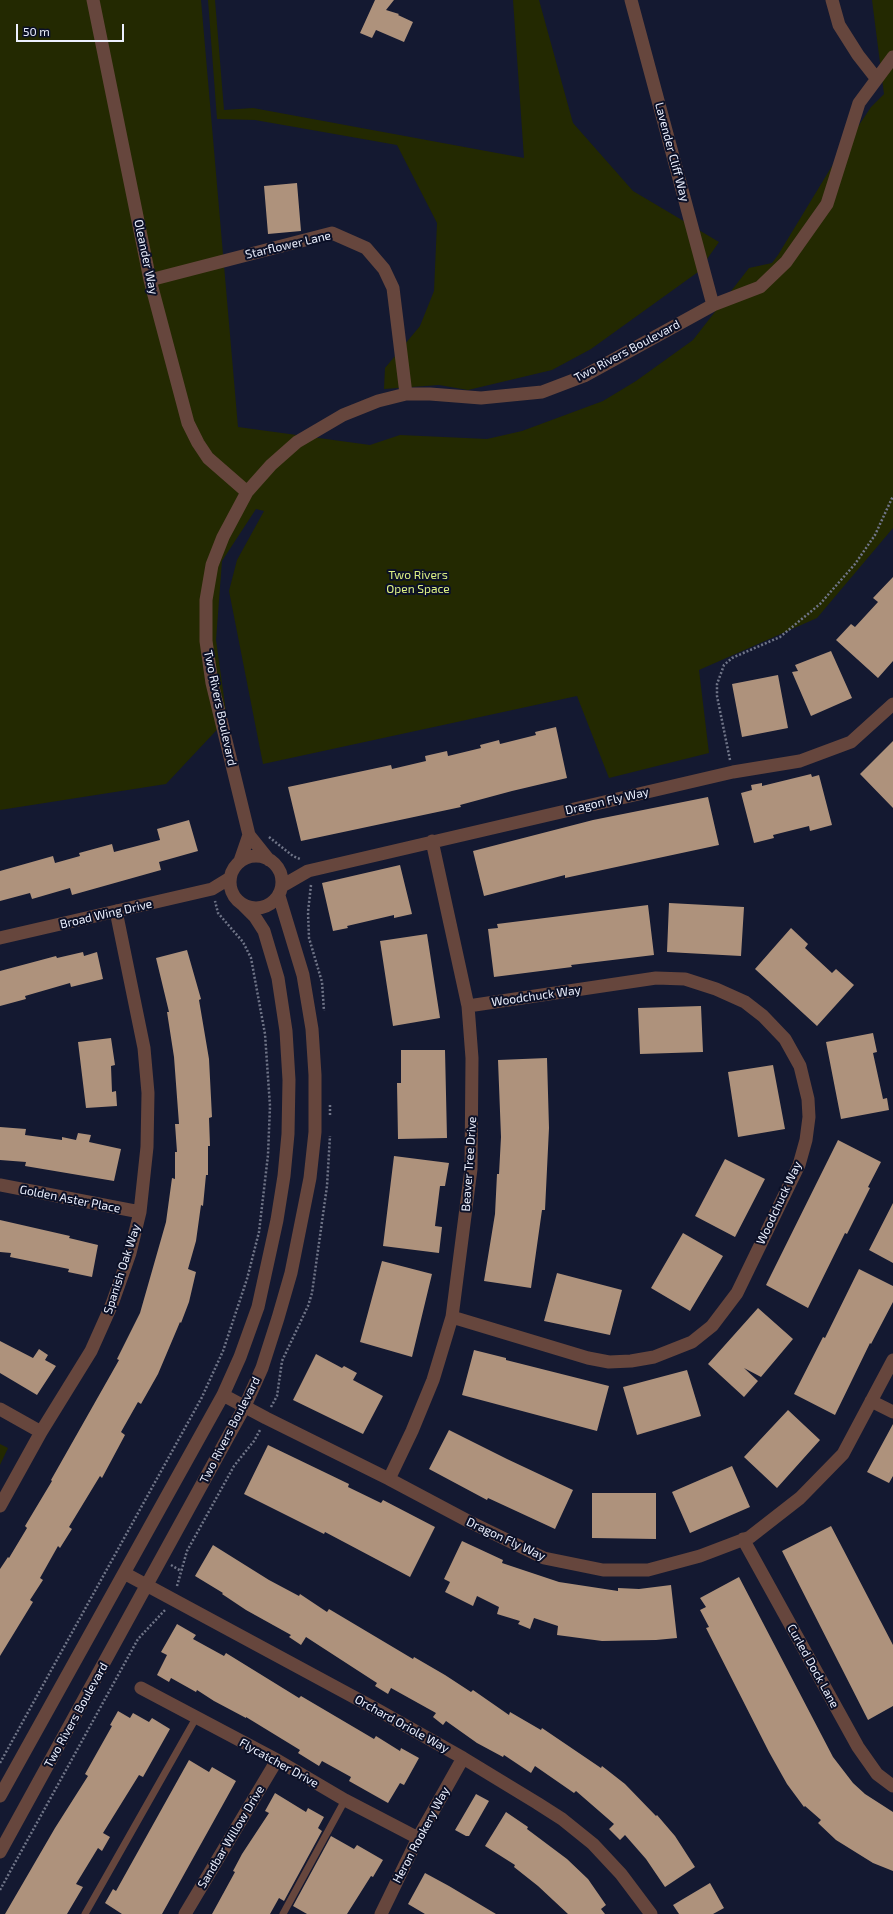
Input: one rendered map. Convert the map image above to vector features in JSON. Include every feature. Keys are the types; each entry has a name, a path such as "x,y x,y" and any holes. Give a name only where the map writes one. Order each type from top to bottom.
{"street":[{"name":"Oleander Way","path":"93,0 150,280 188,423 198,443 208,458 246,492"},
{"name":"Lavender Cliff Way","path":"631,0 713,305"},
{"path":"832,0 839,25 858,55 876,78"},
{"name":"Two Rivers Boulevard","path":"0,1852 244,1406 262,1368 291,1273 310,1178 315,1132 315,1075 312,1029 303,975 280,891 282,876 249,835 212,683 206,641 206,600 212,565 223,537 246,492 271,465 297,442 343,415 378,401 406,394 430,394 481,398 542,392 584,376 713,305 760,287 786,262 827,204 859,103 893,56"},
{"name":"Starflower Lane","path":"150,280 332,233 366,248 384,269 393,288 406,394"},
{"name":"Dragon Fly Way","path":"280,891 308,871 432,840 733,772 800,761 851,742 893,704"},
{"path":"230,878 233,869 240,861 249,835"},
{"name":"Beaver Tree Drive","path":"389,1479 412,1431 433,1380 452,1317 471,1169 472,1058 468,1006 432,840"},
{"path":"240,861 250,857 260,856 273,863"},
{"name":"Dragon Fly Way","path":"273,863 308,871"},
{"name":"Two Rivers Boulevard","path":"0,1796 223,1395 240,1357 258,1307 277,1220 284,1176 288,1134 289,1080 286,1032 278,978 264,931 255,917 239,901 230,889 230,878"},
{"name":"Broad Wing Drive","path":"0,938 212,889 230,878"},
{"path":"212,889 252,908 263,908 272,903 280,891"},
{"name":"Spanish Oak Way","path":"0,1506 41,1432 90,1351 112,1304 130,1253 140,1212 147,1147 148,1093 144,1048 116,911"},
{"name":"Woodchuck Way","path":"452,1317 588,1358 609,1362 654,1357 692,1342 712,1326 737,1293 799,1165 806,1140 809,1117 808,1099 800,1066 785,1039 763,1016 745,1002 716,989 684,979 656,978 468,1006"},
{"name":"Golden Aster Place","path":"0,1185 140,1212"},
{"name":"Dragon Fly Way","path":"223,1395 389,1479 468,1521 544,1558 603,1570 648,1570 700,1556 750,1537 800,1498 843,1454 893,1360"},
{"path":"871,1401 893,1412"},
{"path":"0,1409 41,1432"},
{"name":"Curled Dock Lane","path":"743,1539 858,1747 877,1774 893,1786"},
{"name":"Orchard Oriole Way","path":"124,1573 463,1758 562,1819 593,1844 621,1874 650,1914"},
{"name":"Flycatcher Drive","path":"141,1688 277,1760 345,1800 418,1838"},
{"name":"Heron Rookery Way","path":"381,1914 418,1838 463,1758"},
{"name":"Sandbar Willow Drive","path":"185,1914 277,1760"}],"lane":[{"path":"85,1914 196,1718"},
{"path":"283,1914 345,1800"}],"path":[{"path":"733,772 716,696 717,684 724,665 732,658 780,637 820,604 855,564 874,535 893,496"},
{"path":"0,1763 202,1397 224,1350 251,1266 259,1232 268,1155 270,1106 265,1034 251,958 242,942 218,913 212,889"},
{"path":"0,1890 138,1639 157,1620 173,1599 187,1551 234,1466 254,1441 266,1418"}],"green space":[{"name":"Two Rivers Open Space","path":"0,0 201,0 238,427 370,445 400,435 487,439 522,431 603,401 636,381 693,340 749,268 772,263 832,166 871,107 884,94 872,0 893,0 893,528 817,618 699,670 709,753 609,778 577,696 263,764 229,591 237,560 264,511 256,509 222,561 216,640 227,719 166,784 0,810"},
{"path":"208,0 215,0 224,110 253,108 524,158 513,0 539,0 573,123 633,191 719,242 698,272 591,349 552,370 468,390 439,385 384,389 385,368 420,326 434,291 437,223 397,145 255,120 217,119"},
{"path":"0,1444 8,1448 0,1465"}],"building":[{"path":"375,0 394,0 386,10 399,14 398,15 413,22 404,42 376,30 372,38 360,33"},
{"path":"297,183 301,231 268,234 264,186"},
{"path":"893,577 893,661 878,678 836,640 851,624 855,627 878,602 873,598"},
{"path":"831,651 852,698 811,716 792,672 798,671 795,665"},
{"path":"778,675 788,728 742,737 732,684"},
{"path":"556,727 567,778 460,805 461,807 301,841 288,787 391,765 392,769 426,761 425,756 447,751 448,756 481,748 480,745 499,740 500,744 536,735 535,732"},
{"path":"893,741 893,808 860,774"},
{"path":"811,774 812,777 819,775 832,825 810,831 809,826 773,835 774,838 754,843 741,793 752,790 751,785 762,783 762,786"},
{"path":"708,797 719,845 565,878 565,875 484,896 473,851 593,820"},
{"path":"189,820 198,851 159,862 161,870 72,895 70,888 32,899 30,893 0,901 0,871 53,856 55,863 80,856 79,853 112,844 114,852 160,840 157,829"},
{"path":"400,865 412,914 394,918 394,915 347,926 348,928 333,931 322,883"},
{"path":"669,903 744,907 741,956 667,952"},
{"path":"648,905 654,955 571,965 572,967 494,977 488,929 498,928 497,924"},
{"path":"791,928 808,944 805,948 832,973 836,969 854,985 817,1026 755,969"},
{"path":"427,934 440,1018 393,1026 380,941"},
{"path":"187,950 201,999 199,1000 209,1059 212,1117 209,1118 210,1146 208,1146 208,1175 206,1175 203,1206 201,1205 196,1241 188,1269 196,1272 189,1302 158,1374 141,1404 138,1402 121,1432 125,1435 102,1478 100,1476 69,1527 72,1529 60,1548 58,1546 40,1578 43,1580 30,1600 33,1602 0,1656 0,1569 8,1557 9,1558 27,1528 25,1526 52,1481 51,1480 119,1360 117,1359 140,1313 166,1222 172,1178 175,1179 175,1152 177,1152 175,1124 179,1124 174,1057 167,1012 169,1012 156,958"},
{"path":"83,952 84,956 97,952 103,979 71,987 70,983 25,996 26,999 0,1006 0,971 56,956 57,958"},
{"path":"701,1006 703,1052 640,1054 638,1008"},
{"path":"873,1033 877,1052 873,1053 883,1099 887,1098 889,1110 841,1119 826,1042"},
{"path":"111,1038 115,1065 111,1066 112,1092 116,1091 117,1106 86,1108 78,1042"},
{"path":"401,1050 445,1050 447,1138 398,1139 397,1083 401,1083"},
{"path":"547,1058 549,1128 545,1210 542,1210 531,1288 484,1281 495,1214 497,1174 499,1174 501,1137 498,1060"},
{"path":"773,1065 785,1129 738,1137 728,1072"},
{"path":"0,1127 26,1129 25,1135 62,1140 62,1137 76,1140 78,1133 91,1135 89,1142 121,1149 114,1181 25,1166 26,1162 0,1160"},
{"path":"838,1140 881,1162 847,1234 845,1233 808,1308 766,1285"},
{"path":"394,1156 449,1163 445,1186 440,1186 435,1226 442,1227 439,1253 383,1246"},
{"path":"725,1159 765,1179 735,1237 695,1216"},
{"path":"893,1203 893,1263 869,1250"},
{"path":"0,1220 70,1236 69,1238 98,1245 92,1277 68,1272 69,1269 10,1257 11,1253 0,1252"},
{"path":"683,1233 723,1256 690,1311 651,1288"},
{"path":"382,1261 432,1274 412,1357 360,1342"},
{"path":"859,1269 893,1286 893,1302 871,1344 870,1343 835,1415 794,1394 823,1337 825,1338"},
{"path":"557,1273 622,1290 610,1335 544,1321"},
{"path":"758,1308 793,1339 761,1377 744,1368 758,1381 744,1397 708,1364"},
{"path":"0,1341 33,1358 39,1349 48,1355 45,1360 56,1366 37,1395 0,1373"},
{"path":"474,1350 506,1358 506,1360 609,1386 597,1431 462,1395"},
{"path":"316,1354 342,1368 344,1366 357,1373 353,1380 383,1396 363,1434 293,1400"},
{"path":"687,1370 701,1416 637,1435 623,1387"},
{"path":"788,1410 820,1440 777,1488 744,1457"},
{"path":"893,1424 893,1476 889,1483 867,1472"},
{"path":"449,1430 573,1490 555,1529 488,1498 487,1500 429,1469"},
{"path":"268,1445 349,1484 348,1487 381,1503 383,1500 435,1527 410,1577 325,1532 324,1534 244,1494"},
{"path":"732,1466 750,1507 690,1533 672,1492"},
{"path":"592,1493 656,1493 656,1539 592,1538"},
{"path":"831,1526 893,1645 893,1706 868,1720 782,1551"},
{"path":"462,1541 503,1560 502,1563 559,1582 618,1591 618,1588 639,1589 671,1585 677,1638 602,1641 557,1635 558,1626 534,1618 530,1629 518,1624 520,1621 497,1614 499,1607 477,1596 473,1606 445,1592 450,1582 444,1579"},
{"path":"213,1545 269,1580 299,1596 300,1594 327,1612 329,1609 413,1659 414,1657 445,1675 471,1692 473,1690 509,1715 510,1712 541,1730 542,1728 601,1768 602,1766 625,1784 656,1816 657,1815 675,1836 695,1867 665,1887 646,1859 625,1835 620,1840 609,1829 614,1824 576,1791 574,1793 535,1766 531,1773 504,1755 503,1757 477,1743 446,1721 443,1725 433,1717 436,1713 391,1688 388,1694 375,1686 377,1683 306,1637 301,1645 289,1637 291,1635 246,1610 222,1594 223,1593 195,1576"},
{"path":"739,1577 833,1757 853,1783 865,1794 893,1812 893,1871 873,1863 836,1840 818,1823 821,1820 805,1806 804,1807 787,1784 769,1752 706,1628 709,1627 700,1610 706,1607 700,1598"},
{"path":"177,1624 196,1635 193,1639 224,1656 226,1653 299,1698 301,1696 374,1739 376,1736 400,1751 401,1748 419,1758 404,1785 400,1783 388,1803 349,1781 351,1777 322,1761 319,1766 298,1753 300,1750 246,1717 214,1701 197,1690 196,1692 171,1678 169,1682 157,1675 167,1655 161,1652"},
{"path":"118,1711 130,1718 133,1713 149,1722 152,1718 170,1729 143,1777 139,1775 103,1833 110,1837 102,1851 98,1848 76,1884 83,1887 67,1914 5,1914 55,1828 88,1776 85,1774 112,1726 110,1725"},
{"path":"189,1760 209,1772 212,1767 236,1781 162,1914 122,1914 105,1903 113,1889 116,1891"},
{"path":"275,1793 306,1812 308,1808 324,1817 318,1828 322,1831 284,1901 279,1898 270,1914 212,1914 235,1872 233,1871 242,1854 269,1813 265,1811"},
{"path":"476,1794 489,1801 469,1836 466,1836 455,1830"},
{"path":"506,1812 528,1827 527,1829 567,1859 588,1879 606,1905 601,1909 605,1914 568,1914 538,1886 514,1867 515,1865 485,1846"},
{"path":"331,1836 354,1849 357,1845 383,1860 347,1914 307,1914 293,1906"},
{"path":"425,1873 496,1914 425,1914 408,1904"},
{"path":"710,1883 724,1908 713,1914 679,1914 673,1905"}]}
